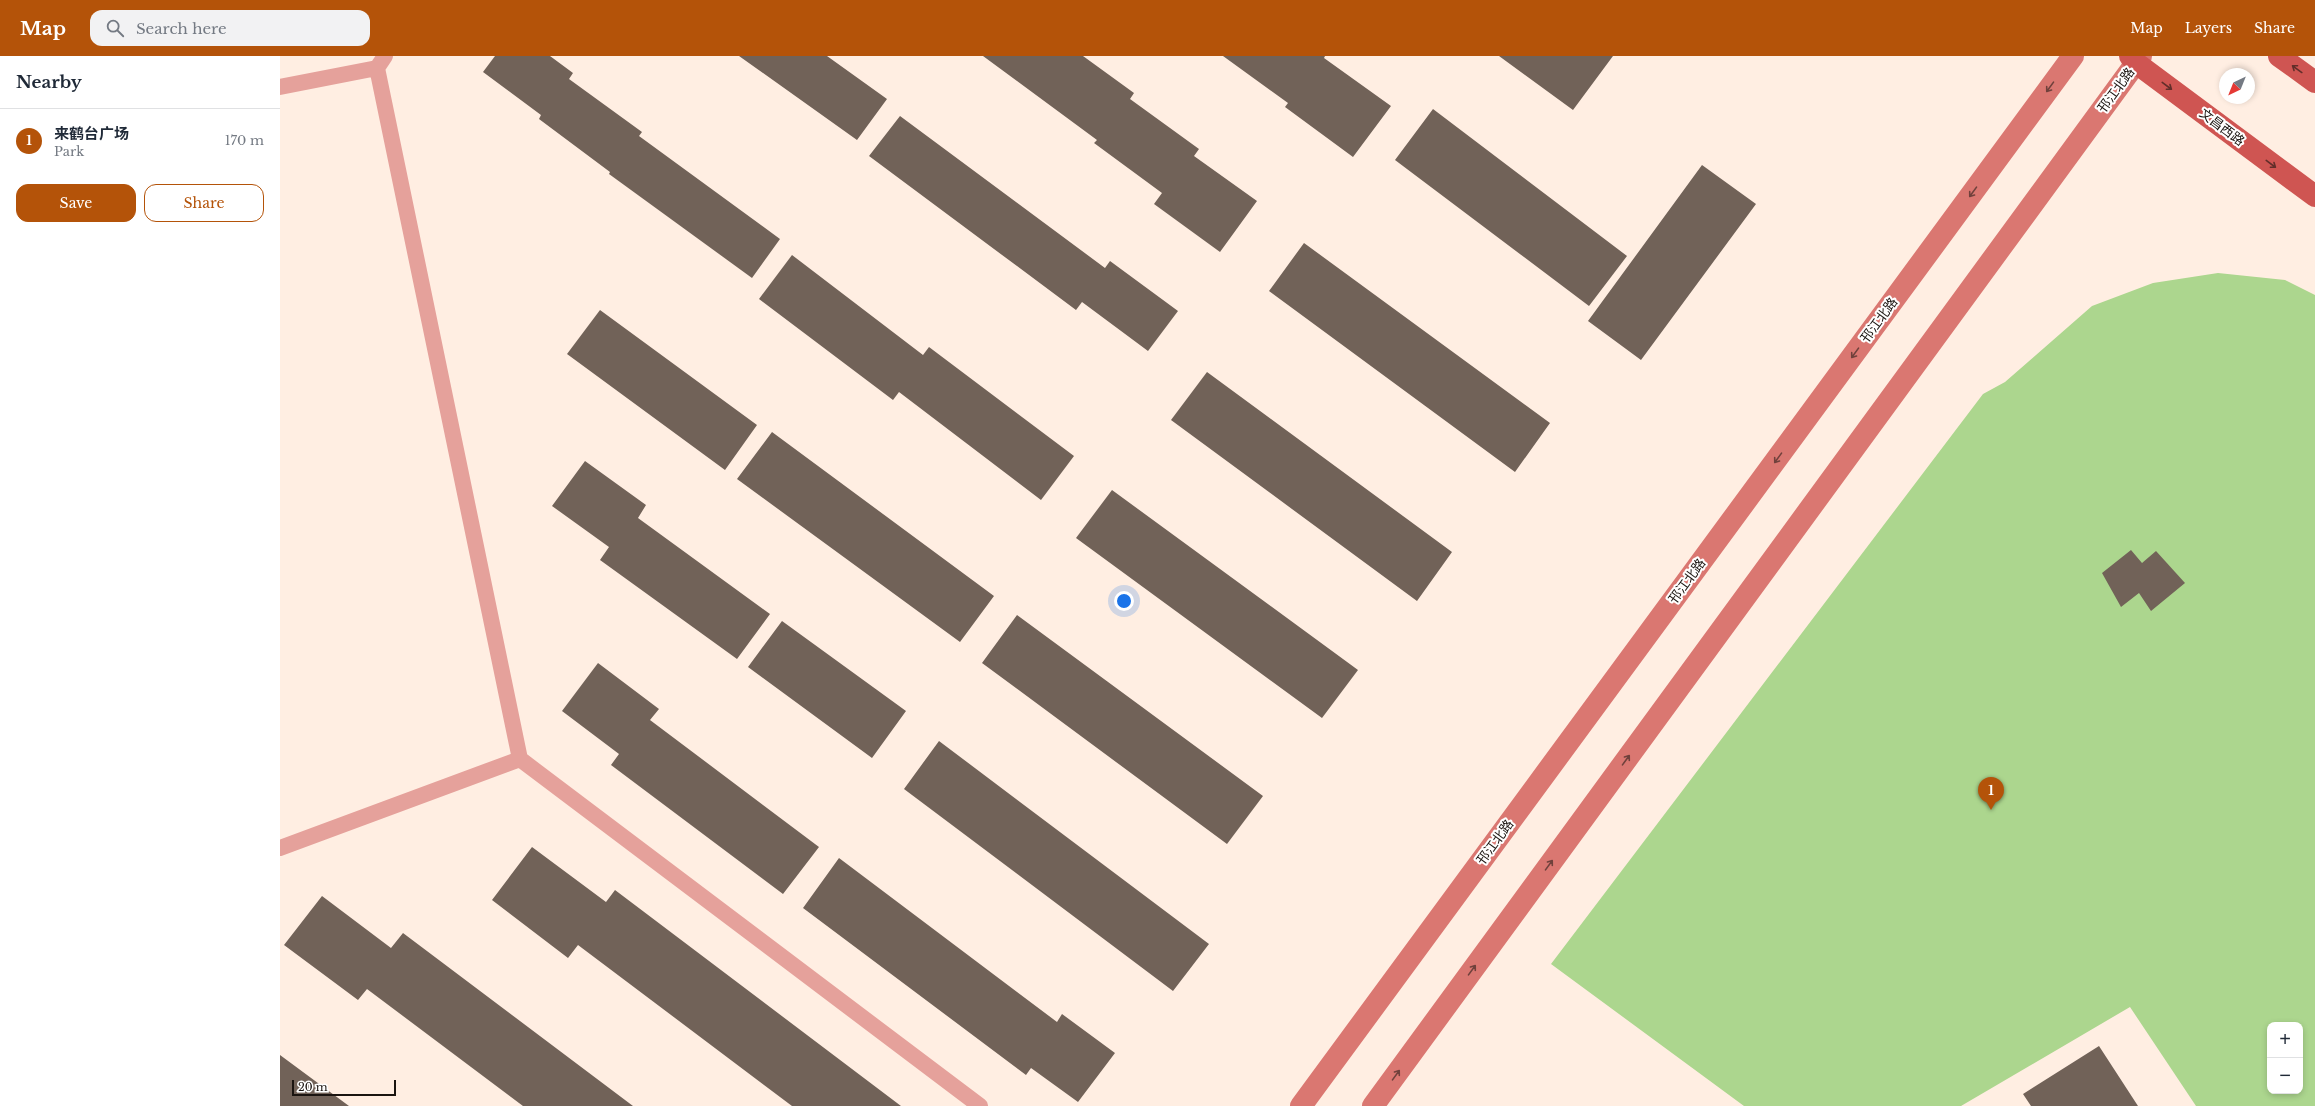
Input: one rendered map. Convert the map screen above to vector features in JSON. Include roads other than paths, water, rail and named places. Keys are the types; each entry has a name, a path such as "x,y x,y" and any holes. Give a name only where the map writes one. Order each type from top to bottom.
{"main road":[{"name":"邗江北路","path":"1301,1106 2073,56"},
{"path":"2280,56 2315,82"},
{"name":"邗江北路","path":"1373,1106 2136,58"},
{"name":"文昌西路","path":"2136,58 2315,196"}],"lane":[{"path":"280,87 381,62 520,759 980,1106"},
{"path":"280,848 520,759"}],"place":[{"name":"来鹤台广场","path":"1991,810"}]}
